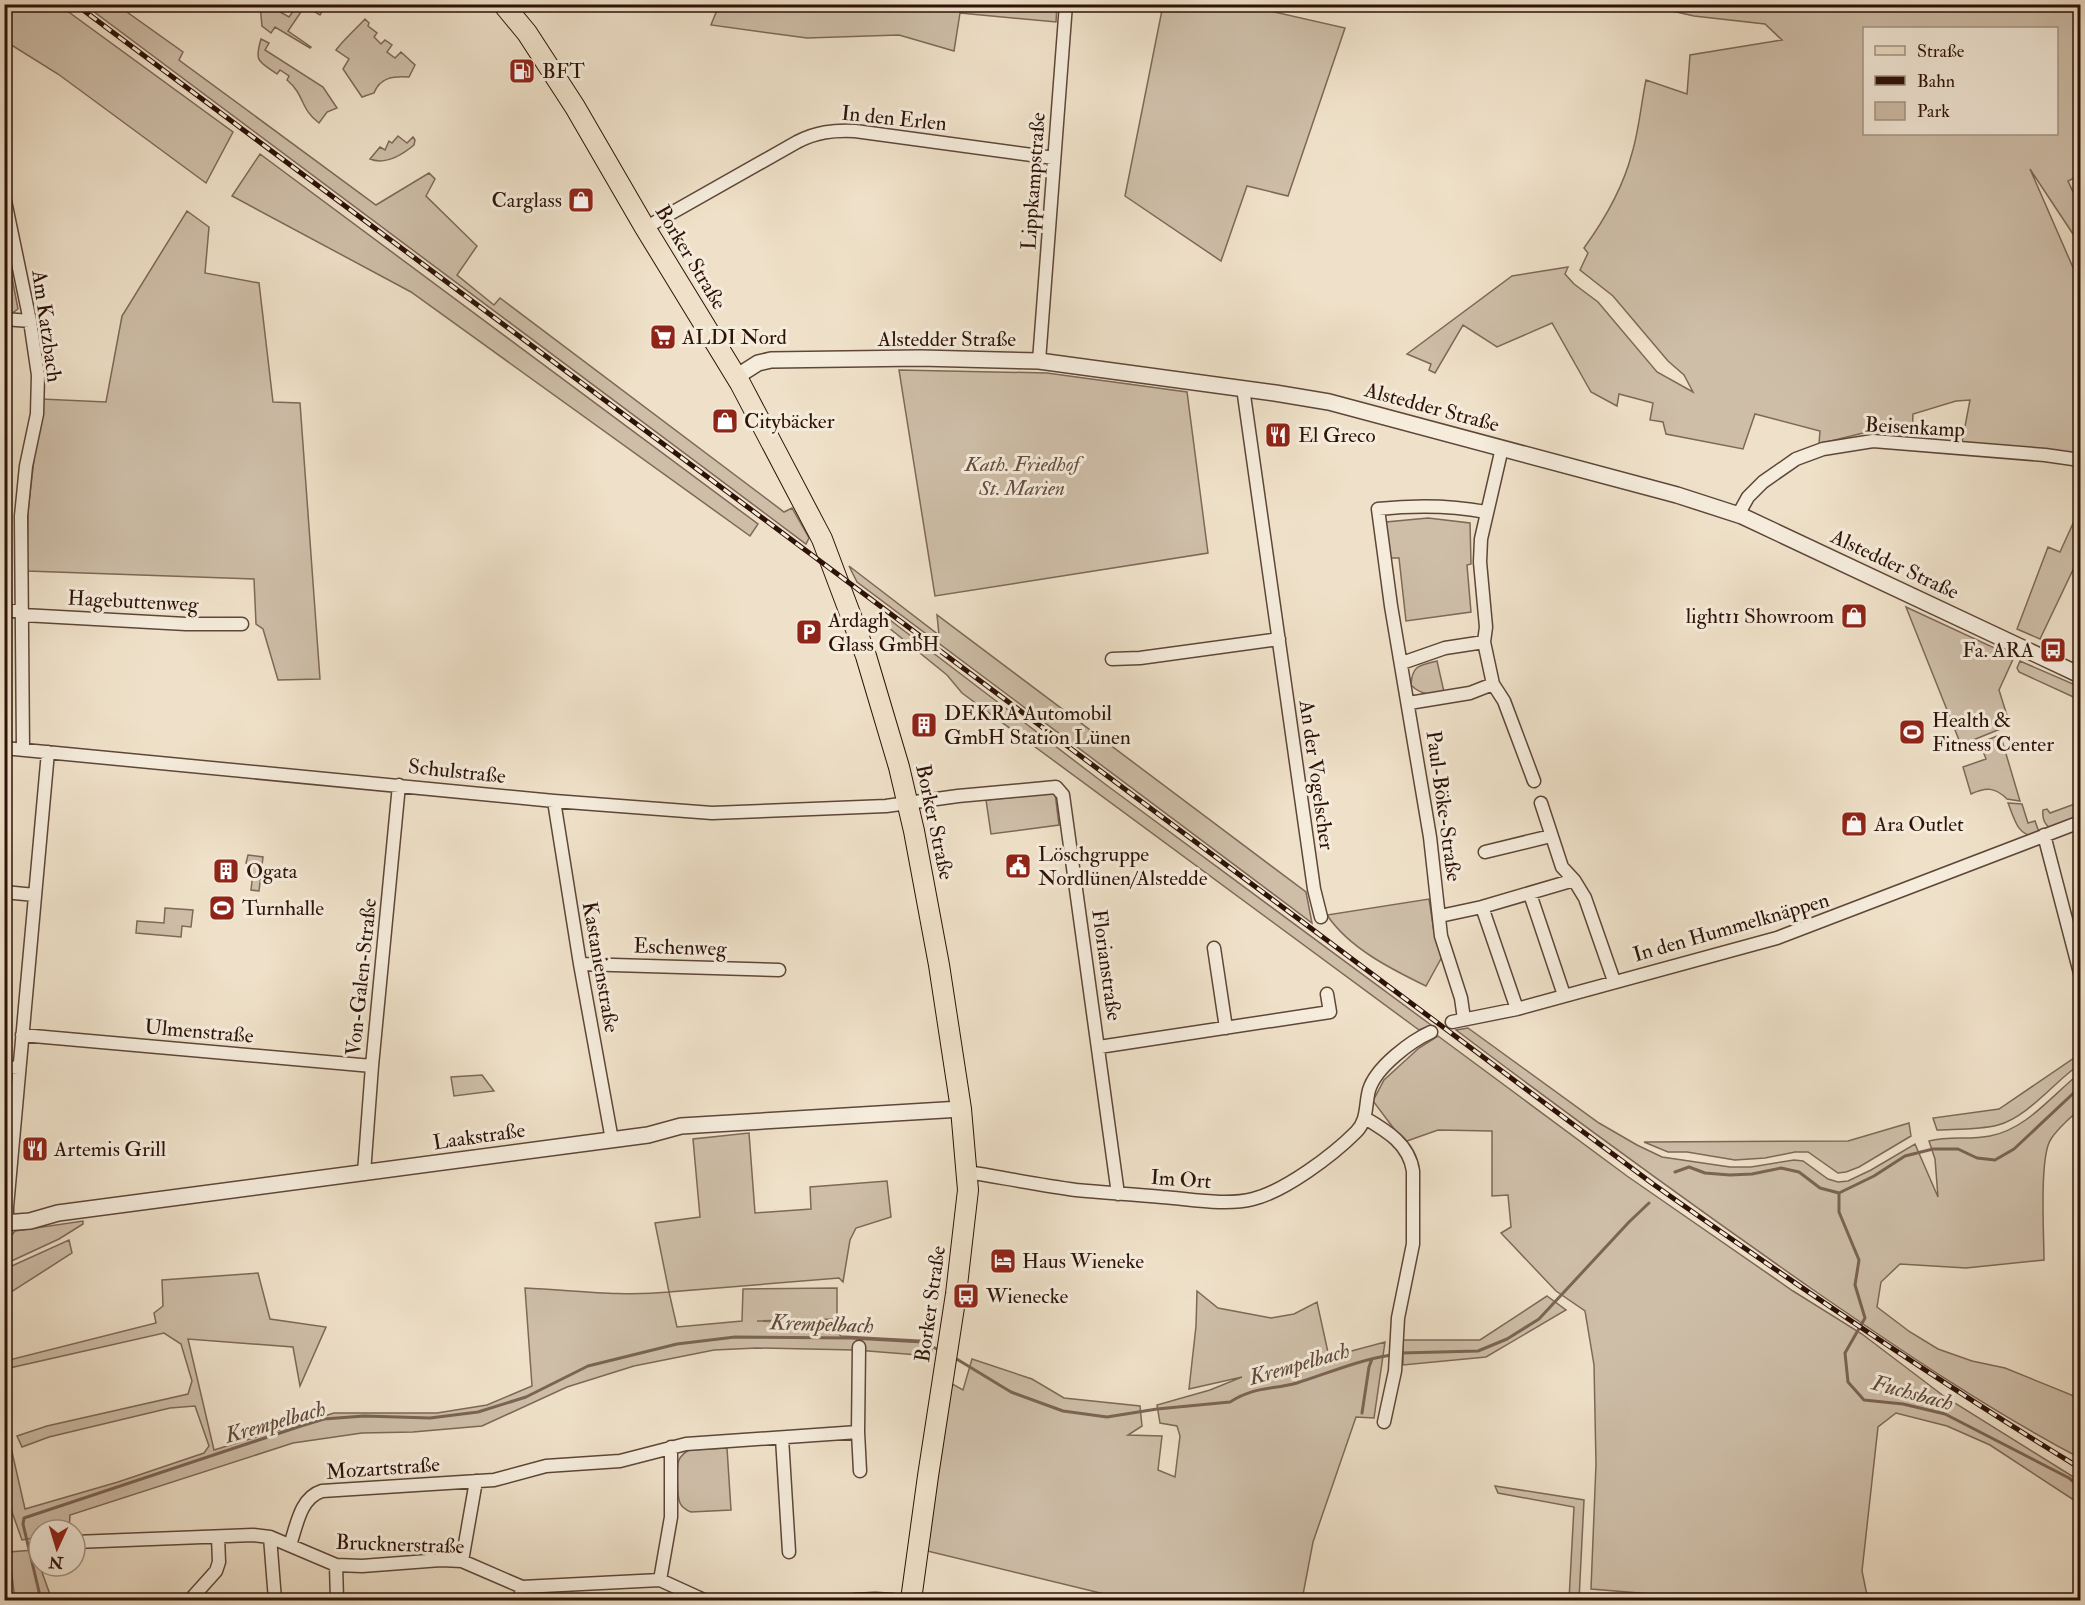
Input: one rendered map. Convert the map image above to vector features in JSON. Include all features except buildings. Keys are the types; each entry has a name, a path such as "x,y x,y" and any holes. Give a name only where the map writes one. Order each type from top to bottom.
{"main road":[{"name":"Borker Straße","path":"502,4 545,58 736,377 822,538 879,699 907,803 935,944 961,1109 968,1172 966,1209 947,1355 912,1600"}],"street":[{"name":"Lippkampstraße","path":"1039,361 1066,4"},
{"name":"In den Erlen","path":"645,228 808,136 831,130 855,131 1054,158"},
{"name":"Am Katzbach","path":"4,196 30,321 38,375 37,414 23,487 21,516 23,750"},
{"path":"4,319 30,321"},
{"name":"Alstedder Straße","path":"736,377 758,363 771,360 920,358 1039,361 1244,388 1329,402 1677,495 1738,515 2080,675"},
{"name":"An der Vogelscher","path":"1244,388 1314,889 1321,917"},
{"name":"Beisenkamp","path":"1738,515 1748,497 1777,471 1796,459 1823,449 1853,444 1873,441 2080,460"},
{"path":"1502,448 1481,538 1480,562 1486,627 1484,642 1493,684 1504,701 1534,781"},
{"name":"Paul-Böke-Straße","path":"1458,1020 1461,998 1441,936 1430,837 1391,606 1378,509 1419,505 1486,512"},
{"name":"Hagebuttenweg","path":"4,612 186,624 242,624"},
{"path":"1112,659 1151,657 1279,639"},
{"path":"1402,663 1445,648 1484,642"},
{"name":"Paul-Böke-Straße","path":"1409,703 1470,693 1493,684"},
{"name":"Schulstraße","path":"4,748 554,801 712,813 886,806 907,803"},
{"path":"6,1223 48,752"},
{"name":"Von-Galen-Straße","path":"364,1173 399,785"},
{"name":"Florianstraße","path":"907,803 1051,786 1060,790 1063,795 1118,1194"},
{"name":"Kastanienstraße","path":"554,801 580,964 612,1140"},
{"path":"1541,802 1562,867 1574,880 1585,898 1614,981"},
{"name":"In den Hummelknäppen","path":"1458,1020 1517,1009 1777,938 2080,822"},
{"path":"2044,835 2080,973"},
{"name":"Paul-Böke-Straße","path":"1485,852 1551,837"},
{"name":"Paul-Böke-Straße","path":"1440,916 1482,907 1574,880"},
{"path":"4,892 35,895"},
{"path":"1530,894 1564,995"},
{"path":"1482,907 1517,1009"},
{"path":"1214,948 1226,1028"},
{"name":"Eschenweg","path":"580,964 779,970"},
{"path":"1099,1047 1330,1012 1327,994"},
{"path":"1384,1422 1396,1360 1401,1300 1413,1244 1413,1171 1412,1161 1405,1149 1388,1132 1365,1118 1370,1089 1377,1076 1397,1055 1431,1032"},
{"name":"Ulmenstraße","path":"22,1035 372,1066"},
{"path":"4,1067 19,1068"},
{"name":"Laakstraße","path":"6,1223 30,1221 57,1213 648,1135 688,1125 961,1109"},
{"name":"Im Ort","path":"968,1172 1076,1190 1211,1202 1252,1200 1280,1188 1311,1168 1355,1133 1365,1118"},
{"path":"859,1347 860,1472"},
{"name":"Mozartstraße","path":"290,1545 304,1506 314,1494 322,1491 494,1480 546,1466 620,1461 686,1444 858,1432"},
{"path":"782,1438 789,1551"},
{"path":"660,1580 671,1517 671,1447"},
{"path":"462,1561 476,1481"},
{"name":"Brucknerstraße","path":"87,1542 253,1535 270,1537 336,1565 362,1566 441,1560 462,1561 522,1587 660,1580 704,1600"},
{"path":"190,1600 216,1571 219,1562 218,1537"},
{"path":"270,1537 275,1600"},
{"path":"336,1565 337,1600"},
{"path":"520,1600 522,1587"},
{"path":"854,1600 894,1600"}],"green space":[{"path":"719,4 1057,5 1056,22 960,13 954,51 899,35 807,38 711,25"},
{"path":"4,5 59,5 233,132 206,183 58,74 5,41"},
{"path":"85,5 117,5 183,52 179,60 376,205 429,173 435,179 426,196 477,246 457,275 494,305 500,298 784,512 792,508 809,538 806,544"},
{"path":"260,5 268,5 289,17 294,10 286,5 316,5 323,10 320,15 305,6 288,31 311,47 275,27 271,33 262,26"},
{"path":"1163,5 1243,5 1345,28 1288,196 1247,186 1221,261 1125,196"},
{"path":"1658,5 2080,5 2080,183 2076,177 2068,181 2080,207 2080,236 2073,234 2030,169 2078,279 2080,456 1962,442 1970,400 1956,401 1913,414 1912,437 1863,433 1819,444 1820,431 1755,414 1743,449 1666,434 1663,422 1650,420 1653,403 1619,394 1617,406 1591,392 1552,323 1497,347 1463,325 1435,373 1429,370 1431,364 1407,354 1512,276 1568,267 1565,274 1574,284 1598,302 1657,372 1693,392 1684,375 1668,361 1613,296 1580,270 1588,253 1584,248 1606,214 1624,179 1638,126 1646,80 1687,94 1690,55 1782,40 1765,24 1694,16"},
{"path":"365,19 369,23 368,26 377,33 374,37 381,44 385,40 392,45 387,52 395,58 401,52 415,65 409,77 388,79 380,84 374,93 362,97 343,69 349,59 336,50"},
{"path":"261,39 269,43 265,50 323,87 337,108 327,112 319,123 313,118 297,91 287,80 289,76 280,70 277,74 260,61 258,53"},
{"path":"398,136 407,143 413,137 414,145 387,160 370,159 380,147 385,150 389,141 392,143"},
{"path":"260,154 758,524 750,536 411,292 232,196"},
{"path":"187,211 209,227 205,273 259,283 273,402 300,403 320,679 278,680 263,629 256,624 254,579 27,571 28,511 41,399 106,402 122,316"},
{"path":"5,267 10,267 18,309 11,314 5,313"},
{"name":"Kath. Friedhof St. Marien","path":"899,370 1047,373 1187,392 1208,553 935,596"},
{"path":"2080,508 2080,555 2040,639 2017,629 2048,547 2060,552"},
{"path":"1428,518 1470,523 1471,564 1467,565 1471,612 1406,621 1399,558 1390,558 1386,522"},
{"path":"849,566 939,635 937,615 1306,892 1312,923 857,582"},
{"path":"1906,607 2014,657 1999,690 2010,725 1961,745"},
{"path":"886,617 1105,784 1431,1025 1419,1030 962,693 947,675 883,623"},
{"path":"1437,661 1444,692 1434,694 1418,691 1411,685 1413,673 1418,667"},
{"path":"2020,661 2080,687 2080,700 2019,672 2017,668"},
{"path":"1997,736 2001,737 2020,801 2007,799 1990,789 1971,794 1963,767 1986,759 1980,743"},
{"path":"1055,793 1059,825 991,834 986,800"},
{"path":"2080,802 2080,817 2050,828 2045,823 2043,810 2047,809 2050,813"},
{"path":"2008,803 2022,804 2028,823 2035,821 2039,832 2035,836 2024,833 2020,829"},
{"path":"248,855 263,857 259,891 251,890 253,873 246,863"},
{"path":"1429,899 1434,932 1443,955 1426,986 1372,957 1347,938 1327,915"},
{"path":"165,908 193,910 191,927 182,926 181,937 136,933 137,921 164,923"},
{"path":"1468,1028 1599,1123 1662,1157 1730,1167 1803,1161 1828,1179 1838,1182 1848,1181 1871,1170 1915,1144 1938,1197 1935,1159 1929,1141 1982,1137 2003,1132 2027,1119 2080,1073 2080,1109 2057,1131 2047,1148 2044,1178 2044,1260 1966,1268 1900,1264 1881,1282 1877,1307 1910,1332 1938,1349 1972,1361 2005,1368 2079,1398 2080,1458 1977,1399 1722,1226 1456,1030"},
{"path":"1438,1036 1627,1176 1793,1291 1862,1334 1945,1397 2080,1481 2080,1504 1990,1445 1947,1426 1896,1413 1878,1427 1862,1571 1868,1600 1725,1600 1591,1589 1596,1464 1594,1365 1585,1311 1556,1291 1501,1233 1511,1227 1508,1195 1492,1196 1492,1131 1438,1130 1404,1142 1373,1101 1384,1080 1419,1048"},
{"path":"2080,1054 2080,1064 2030,1107 2009,1121 1983,1128 1937,1130 1933,1118 1999,1109"},
{"path":"482,1075 494,1091 454,1096 451,1077"},
{"path":"1909,1123 1911,1136 1859,1167 1838,1173 1808,1152 1735,1160 1687,1152 1668,1152 1644,1142 1848,1141"},
{"path":"749,1133 755,1213 811,1209 810,1187 887,1181 891,1217 856,1228 850,1240 843,1282 839,1278 669,1292 655,1223 700,1217 693,1139"},
{"path":"83,1221 83,1224 59,1239 5,1264 5,1244 15,1231"},
{"path":"69,1240 72,1253 5,1296 5,1269"},
{"path":"258,1273 270,1319 326,1327 300,1386 293,1347 188,1339 214,1450 334,1413 437,1413 487,1405 532,1386 525,1288 669,1292 677,1327 742,1321 743,1289 837,1288 837,1319 757,1321 828,1324 841,1336 933,1341 931,1356 855,1350 757,1348 714,1350 634,1366 567,1387 482,1426 413,1432 362,1433 293,1443 70,1515 70,1518 27,1518 27,1539 22,1540 12,1512 5,1475 4,1417 25,1509 118,1482 204,1453 209,1446 195,1406 170,1408 49,1437 22,1447 17,1436 47,1426 188,1394 192,1381 181,1344 164,1333 5,1369 5,1361 156,1323 154,1313 163,1306 162,1280"},
{"path":"1197,1291 1218,1308 1271,1318 1294,1314 1317,1302 1329,1357 1385,1342 1374,1418 1356,1417 1313,1542 1302,1600 1129,1600 919,1549 943,1379 963,1390 972,1359 1032,1379 1064,1398 1140,1406 1142,1426 1128,1435 1162,1436 1158,1470 1175,1477 1180,1436 1177,1426 1160,1423 1157,1405 1210,1390 1242,1377 1189,1389 1196,1326"},
{"path":"1547,1296 1566,1310 1486,1357 1403,1365 1403,1340 1480,1340"},
{"path":"727,1448 731,1510 691,1512 684,1509 680,1503 678,1488 677,1469 681,1457 689,1450"},
{"path":"1495,1486 1584,1500 1579,1600 1569,1600 1574,1507 1498,1493"},
{"path":"27,1551 27,1578 44,1578 52,1600 15,1600 9,1552"}],"waterway":[{"name":"Fuchsbach","path":"2080,1087 2014,1149 1995,1160 1977,1158 1958,1149 1933,1149 1905,1156 1874,1176 1839,1193 1839,1212 1859,1260 1855,1285 1865,1318 1845,1353 1848,1382 1864,1400 1903,1404 1945,1414 2069,1478 2080,1487"},
{"name":"Krempelbach","path":"1675,1172 1689,1167 1705,1173 1730,1175 1752,1174 1781,1168 1799,1172 1820,1188 1839,1193"},
{"name":"Krempelbach","path":"1401,1353 1478,1351 1507,1339 1539,1319 1649,1203"},
{"name":"Krempelbach","path":"41,1600 23,1524 24,1518 324,1419 364,1416 430,1418 478,1412 526,1397 588,1366 677,1344 735,1337 851,1338 923,1342 941,1351"},
{"name":"Krempelbach","path":"955,1358 1011,1392 1063,1411 1107,1417 1157,1409 1230,1402 1248,1393 1297,1383 1355,1363 1391,1355"},
{"path":"1362,1413 1372,1359"}],"railway":[{"path":"75,4 1653,1184 1864,1330 2080,1468"}],"place":[{"name":"BFT","path":"522,71"},
{"name":"Carglass","path":"581,200"},
{"name":"ALDI Nord","path":"663,337"},
{"name":"Citybäcker","path":"725,421"},
{"name":"El Greco","path":"1278,435"},
{"name":"light11 Showroom","path":"1854,616"},
{"name":"Ardagh Glass GmbH","path":"809,632"},
{"name":"Fa. ARA","path":"2053,650"},
{"name":"DEKRA Automobil GmbH Station Lünen","path":"924,725"},
{"name":"Health & Fitness Center","path":"1912,732"},
{"name":"Ara Outlet","path":"1854,824"},
{"name":"Löschgruppe Nordlünen/Alstedde","path":"1018,866"},
{"name":"Ogata","path":"226,871"},
{"name":"Turnhalle","path":"222,908"},
{"name":"Artemis Grill","path":"35,1149"},
{"name":"Haus Wieneke","path":"1003,1261"},
{"name":"Wienecke","path":"966,1296"}]}
